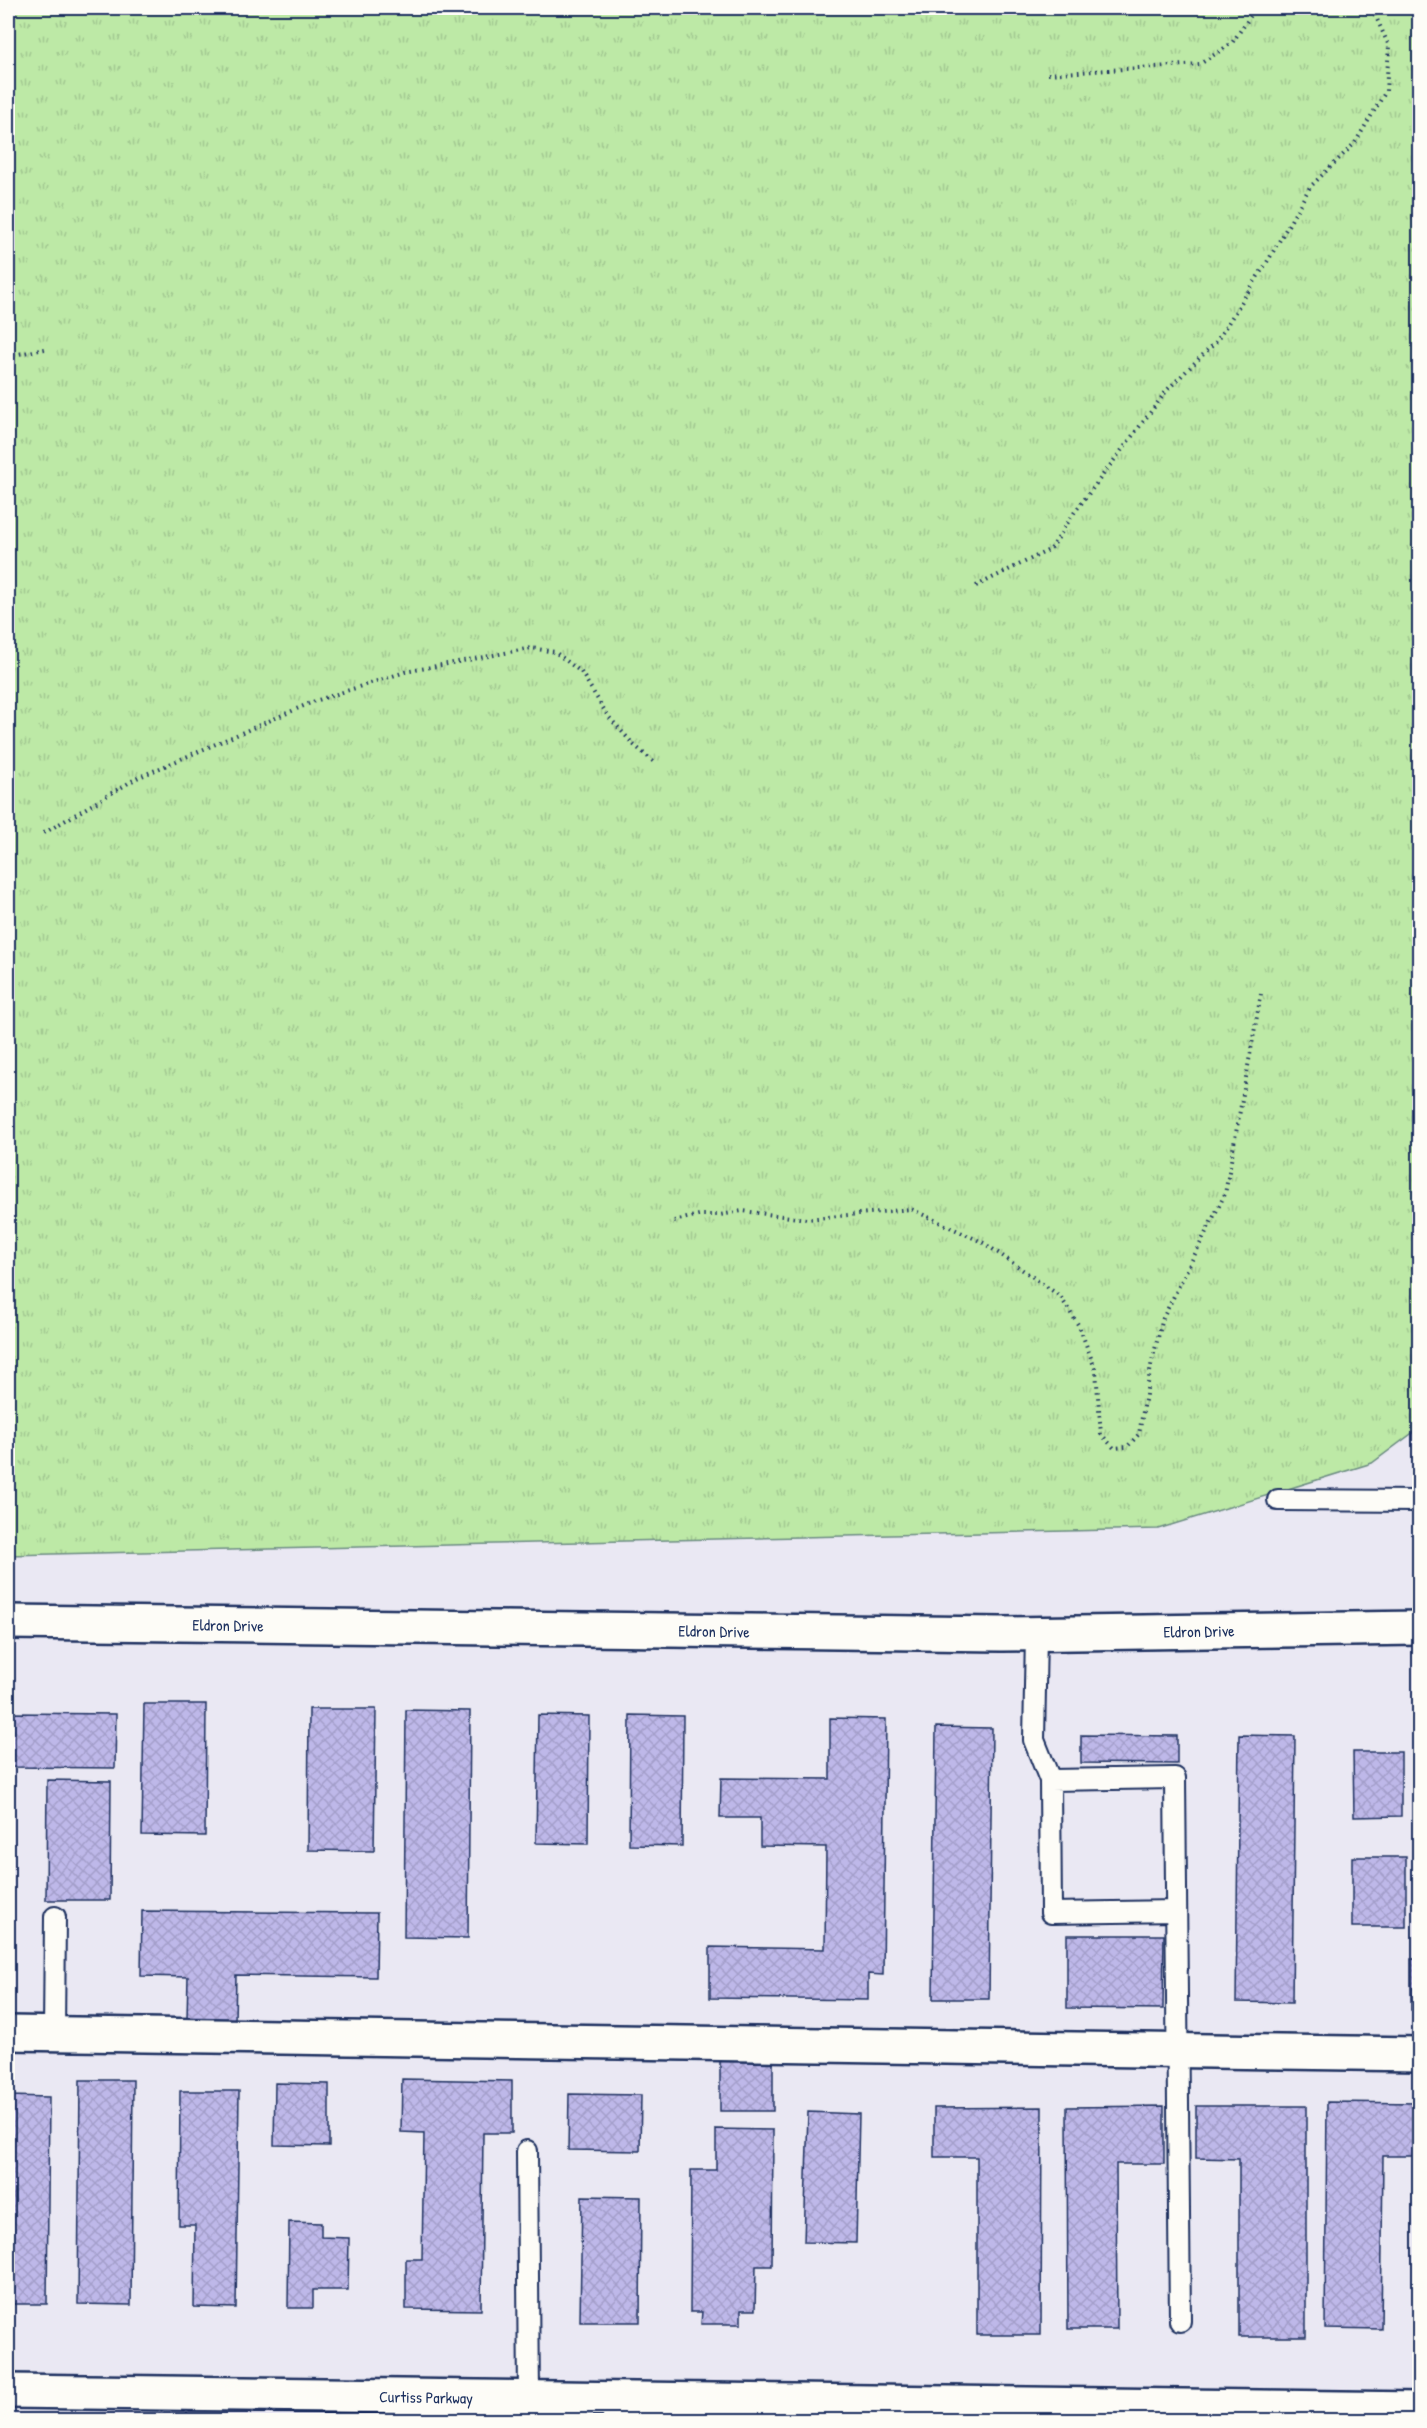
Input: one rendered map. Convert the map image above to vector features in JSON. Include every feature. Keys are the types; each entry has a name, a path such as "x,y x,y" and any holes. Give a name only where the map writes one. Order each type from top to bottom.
{"street":[{"name":"Eldron Drive","path":"8,1622 1036,1634 1419,1628"},
{"path":"8,2033 1419,2054"},
{"name":"Curtiss Parkway","path":"8,2391 529,2399 626,2414 1273,2414 1419,2409"}],"lane":[{"path":"1278,1500 1419,1501"},
{"path":"1036,1634 1034,1740 1050,1779 1051,1913 1176,1911"},
{"path":"1050,1779 1175,1778 1180,2321"},
{"path":"54,2033 55,1917"},
{"path":"526,2151 529,2399"}],"path":[{"path":"1048,74 1200,64 1232,43 1256,8"},
{"path":"975,586 1051,549 1074,513 1168,389 1216,342 1269,260 1310,186 1355,143 1386,91 1389,46 1372,8"},
{"path":"8,356 45,349"},
{"path":"44,833 137,778 315,701 405,672 531,648 555,652 581,672 608,716 655,764"},
{"path":"674,1221 699,1215 720,1215 742,1211 807,1219 911,1209 944,1222 984,1243 1060,1296 1079,1326 1096,1371 1101,1434 1114,1448 1127,1447 1139,1434 1152,1361 1163,1318 1225,1194 1261,994"}],"green space":[{"path":"8,8 1419,8 1419,1428 1372,1463 1158,1529 8,1555"}],"building":[{"path":"144,1704 206,1704 205,1836 142,1835"},
{"path":"309,1709 376,1709 374,1851 308,1850"},
{"path":"406,1710 470,1711 468,1938 404,1937"},
{"path":"9,1713 116,1714 115,1768 9,1767"},
{"path":"538,1715 589,1716 588,1844 536,1843"},
{"path":"630,1715 683,1716 682,1846 629,1845"},
{"path":"830,1718 886,1719 883,1975 868,1974 868,2000 710,1998 710,1947 825,1949 826,1847 760,1846 760,1818 720,1818 721,1778 830,1779"},
{"path":"936,1727 992,1728 989,1999 933,1999"},
{"path":"1081,1735 1177,1736 1177,1764 1081,1763"},
{"path":"1239,1735 1295,1736 1292,2003 1236,2002"},
{"path":"1353,1752 1401,1752 1401,1816 1354,1817"},
{"path":"47,1780 111,1781 110,1900 46,1900"},
{"path":"1352,1857 1406,1857 1406,1927 1352,1927"},
{"path":"142,1911 377,1913 376,1977 236,1975 235,2020 187,2019 188,1977 141,1976"},
{"path":"1067,1935 1164,1935 1163,2009 1067,2008"},
{"path":"1411,1959 1420,1959 1420,2010 1411,2010"},
{"path":"720,2058 773,2058 773,2111 720,2111"},
{"path":"402,2079 512,2081 512,2133 483,2133 481,2310 406,2309 406,2259 422,2259 424,2133 401,2132"},
{"path":"80,2080 133,2080 131,2305 78,2304"},
{"path":"275,2083 329,2084 329,2146 274,2145"},
{"path":"180,2091 239,2091 236,2308 194,2307 195,2225 179,2225"},
{"path":"569,2094 641,2095 640,2151 568,2150"},
{"path":"8,2096 49,2097 47,2304 8,2304"},
{"path":"1327,2102 1420,2103 1420,2156 1383,2156 1381,2329 1325,2328"},
{"path":"1164,2106 1164,2164 1116,2164 1117,2329 1068,2329 1067,2107"},
{"path":"1196,2106 1306,2106 1306,2337 1239,2337 1239,2159 1196,2158"},
{"path":"1042,2107 1041,2335 977,2335 977,2157 934,2157 934,2108"},
{"path":"808,2112 859,2114 856,2243 804,2242"},
{"path":"716,2129 773,2130 772,2266 756,2266 755,2310 741,2310 741,2324 701,2324 702,2312 690,2312 691,2170 716,2170"},
{"path":"582,2196 641,2197 640,2322 580,2322"},
{"path":"289,2222 321,2223 321,2237 349,2238 348,2290 313,2290 313,2308 288,2308"}]}
